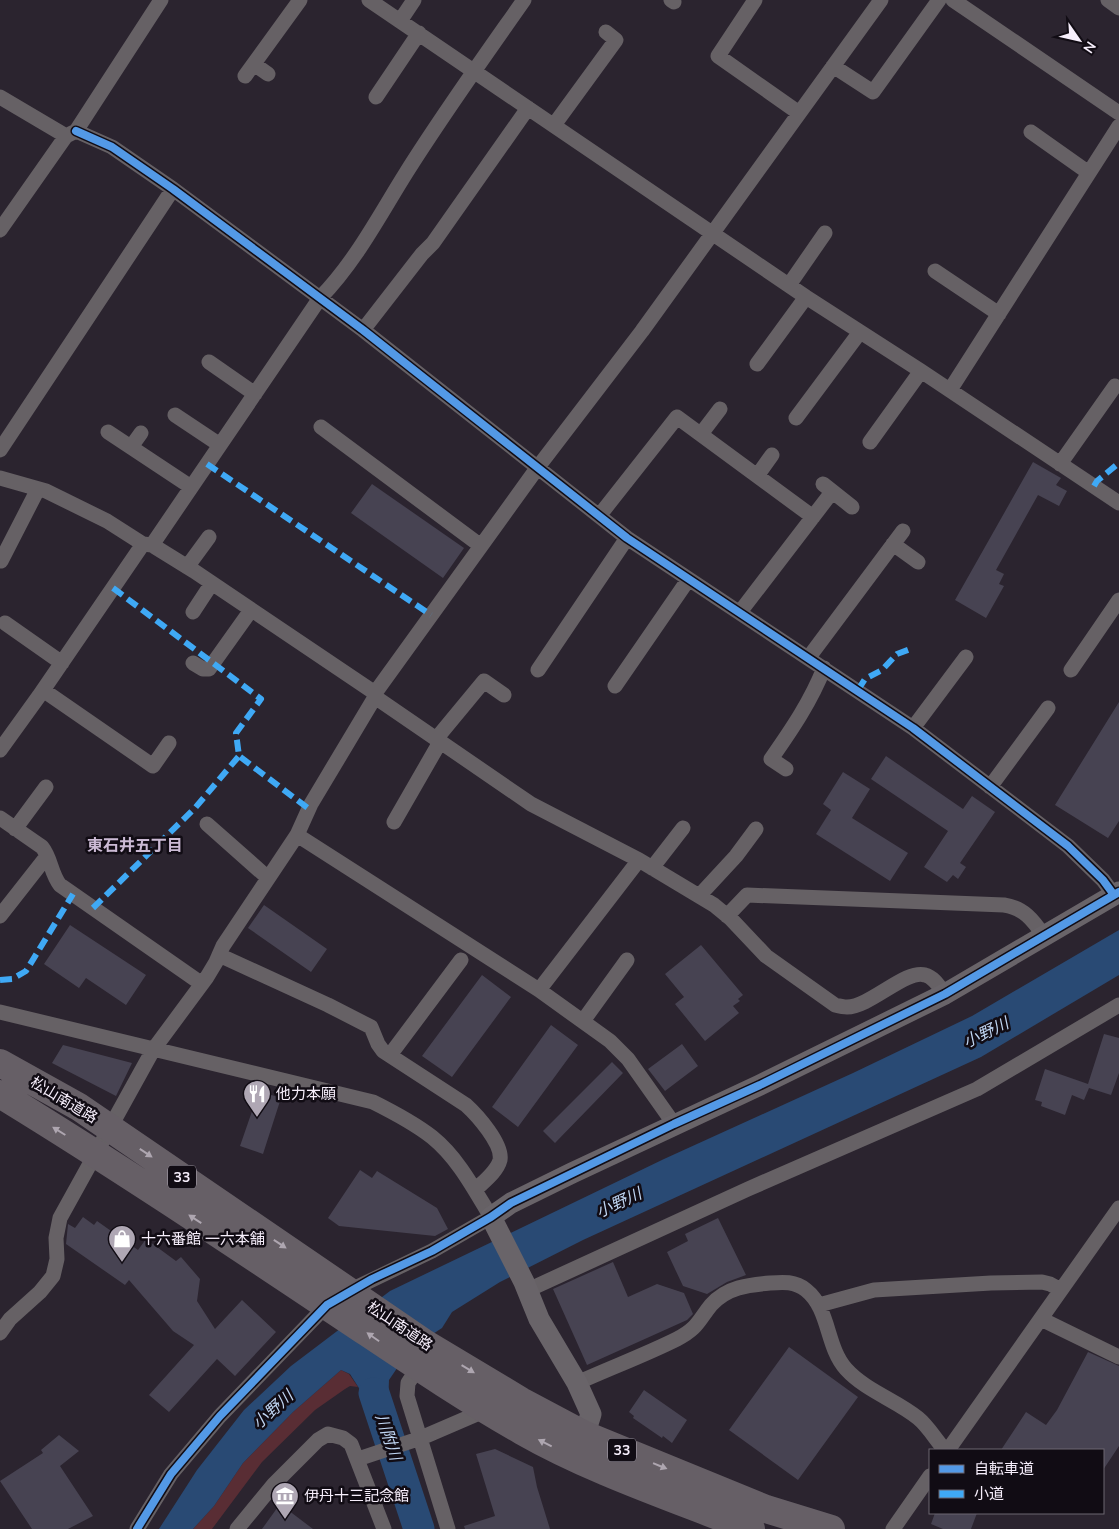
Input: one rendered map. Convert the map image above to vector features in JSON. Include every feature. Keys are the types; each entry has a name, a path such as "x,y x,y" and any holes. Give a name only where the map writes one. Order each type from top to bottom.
{"highway":[{"name":"松山南道路","path":"0,1063 79,1107 110,1128 486,1410 523,1432 581,1447"},
{"name":"松山南道路","path":"0,1094 96,1154 343,1302"},
{"name":"松山南道路","path":"417,1357 521,1401 581,1447 653,1491 711,1510 751,1529"},
{"name":"松山南道路","path":"711,1510 766,1509 831,1529"}],"street":[{"path":"0,230 71,133 161,0"},
{"path":"268,74 250,70 300,0"},
{"path":"369,0 806,297 950,390 1119,504"},
{"path":"400,21 414,0"},
{"path":"0,750 191,487 320,298 339,278 366,239 407,172 524,0"},
{"path":"755,0 718,56 799,113"},
{"path":"0,1333 10,1319 40,1292 53,1276 57,1259 56,1238 60,1218 153,1050 202,984 223,946 297,835 311,804 375,695 481,546 642,331 881,0"},
{"path":"833,66 873,92 939,0"},
{"path":"953,0 1119,113"},
{"path":"1108,0 1119,8"},
{"path":"554,125 616,40 606,32"},
{"path":"376,97 419,34"},
{"path":"0,97 71,133 112,147 173,189 363,330 627,538 914,728 1068,846 1116,894 945,994 760,1085 674,1124 511,1203 494,1221 432,1250 343,1302 220,1416 171,1474 136,1529"},
{"path":"363,330 422,254 433,243 528,108"},
{"path":"1031,132 1089,173"},
{"path":"950,390 1089,173 1117,134"},
{"path":"0,450 173,189"},
{"path":"789,285 824,233"},
{"path":"935,271 999,314"},
{"path":"757,364 806,297"},
{"path":"796,418 860,332"},
{"path":"209,362 255,394"},
{"path":"870,442 921,371"},
{"path":"1060,464 1115,386"},
{"path":"701,434 720,409"},
{"path":"175,415 220,445"},
{"path":"599,516 677,417 813,517"},
{"path":"320,427 481,546"},
{"path":"108,432 191,487"},
{"path":"131,448 141,433"},
{"path":"757,476 772,455"},
{"path":"0,478 53,494 107,521 187,567 531,804 639,860 699,896 727,916 766,956 835,1005 847,1007 863,1003 913,975 925,975 934,980 945,994"},
{"path":"740,612 813,517 828,488 852,507"},
{"path":"1,561 38,489"},
{"path":"808,657 903,531"},
{"path":"187,567 209,536"},
{"path":"538,670 627,538"},
{"path":"893,544 918,562"},
{"path":"615,686 688,580"},
{"path":"193,612 212,583"},
{"path":"1071,670 1119,600"},
{"path":"193,663 203,669 209,669 251,610"},
{"path":"5,623 62,663"},
{"path":"914,728 966,657"},
{"path":"786,769 771,759 801,715 814,692 824,668"},
{"path":"394,822 438,740 484,681 504,695"},
{"path":"43,690 153,766 169,743"},
{"path":"990,787 1048,708"},
{"path":"15,828 46,787"},
{"path":"0,818 42,847 55,878 60,885 202,984"},
{"path":"206,824 268,878"},
{"path":"652,868 683,828"},
{"path":"699,896 736,856 756,829"},
{"path":"297,835 539,990 621,1050 674,1124"},
{"path":"0,916 47,856"},
{"path":"539,990 639,860"},
{"path":"727,916 747,895 1004,905 1013,906 1029,916 1044,936"},
{"path":"219,955 371,1027 378,1044 390,1055 466,1105 478,1116 500,1151 500,1160 495,1170 475,1190"},
{"path":"390,1055 461,960"},
{"path":"583,1021 627,960"},
{"path":"526,1286 977,1089 1119,1005"},
{"path":"0,1012 373,1102 404,1117 433,1138 452,1158 494,1221 526,1286 539,1319 577,1383 591,1414 581,1447"},
{"path":"947,1449 1119,1208"},
{"path":"577,1383 677,1339 693,1330 720,1296 742,1286 786,1282 797,1284 813,1296 819,1305 830,1340 845,1368 856,1379 919,1419 945,1449"},
{"path":"819,1305 874,1290 898,1288 1042,1282 1062,1290"},
{"path":"1041,1319 1119,1357"},
{"path":"417,1357 408,1383 407,1396 448,1529"},
{"path":"364,1457 419,1439 486,1410"},
{"path":"237,1529 274,1484 318,1440 328,1434 343,1438 364,1457 384,1529"},
{"path":"893,1529 929,1477"}],"shaded area":[{"path":"341,1370 349,1374 358,1387 350,1386 315,1410 262,1462 212,1529 193,1529 214,1506 243,1463 293,1412"}],"water":[{"name":"小野川","path":"1119,930 1119,975 981,1057 583,1240 500,1282 452,1312 442,1328 410,1349 389,1380 387,1432 350,1374 341,1370 293,1412 243,1463 214,1506 193,1529 159,1529 197,1470 244,1410 291,1366 390,1291 664,1159 853,1073 972,1016"}],"building":[{"path":"1033,462 1061,478 1056,485 1067,491 1059,506 1038,495 996,570 1004,574 999,584 1004,586 986,618 955,600"},
{"path":"372,484 464,548 443,578 351,513"},
{"path":"1119,702 1119,821 1108,838 1055,805"},
{"path":"886,756 963,809 972,796 995,812 960,863 966,867 958,879 953,875 947,882 924,867 948,831 871,779"},
{"path":"843,772 870,789 852,818 908,853 890,881 816,834 831,810 823,804"},
{"path":"264,905 327,949 311,972 248,928"},
{"path":"70,925 146,975 126,1005 86,978 79,988 44,964"},
{"path":"701,945 743,995 738,999 740,1001 733,1006 739,1013 705,1041 675,1004 684,997 665,974"},
{"path":"482,975 511,997 452,1077 422,1056"},
{"path":"551,1025 578,1045 518,1127 492,1107"},
{"path":"1104,1034 1119,1038 1119,1073 1111,1095 1089,1088 1084,1100 1072,1095 1065,1115 1041,1106 1042,1102 1035,1100 1045,1069 1088,1084"},
{"path":"682,1044 698,1066 665,1091 648,1069"},
{"path":"63,1045 132,1063 116,1096 52,1063"},
{"path":"612,1062 623,1073 555,1143 543,1131"},
{"path":"259,1091 281,1098 263,1154 240,1146"},
{"path":"360,1170 372,1178 377,1171 437,1208 448,1229 435,1236 339,1226 328,1218"},
{"path":"83,1217 94,1225 97,1221 138,1250 146,1239 176,1261 181,1257 200,1279 197,1301 215,1329 242,1300 276,1332 235,1376 217,1359 169,1412 149,1395 194,1345 173,1331 129,1280 125,1285 66,1244 68,1224 75,1228"},
{"path":"718,1218 746,1275 727,1282 707,1294 683,1286 667,1252 688,1241 685,1234"},
{"path":"613,1262 628,1297 657,1284 684,1293 693,1314 687,1320 587,1365 553,1289"},
{"path":"789,1347 858,1397 798,1480 729,1430"},
{"path":"1088,1352 1119,1366 1119,1446 1104,1468 1104,1449 1002,1449 1026,1412 1046,1425 1057,1410"},
{"path":"644,1390 687,1420 672,1443 633,1418 634,1416 629,1412"},
{"path":"59,1435 79,1451 60,1466 93,1516 68,1529 32,1529 0,1481 43,1453 41,1450"},
{"path":"495,1449 533,1467 550,1529 465,1529 464,1526 495,1516 476,1454"},
{"name":"伊丹十三記念館","path":"280,1504 313,1529 262,1529"},
{"path":"935,1514 977,1514 971,1529 943,1529 931,1524"}],"waterway":[{"name":"川附川","path":"374,1393 419,1529"}],"marked path":[{"path":"1094,486 1097,481 1119,463"},
{"path":"207,464 431,615"},
{"path":"113,588 261,699 236,733 239,756 309,809"},
{"path":"858,690 865,679 882,670 897,654 913,648"},
{"path":"93,908 195,808 239,756"},
{"path":"0,980 12,979 26,971 73,894"}],"cycle path":[{"path":"76,131 112,147 173,189 363,330 627,538 913,728 1068,846 1103,880 1114,895"},
{"path":"137,1529 171,1474 220,1416 327,1305 372,1279 432,1251 491,1217 511,1203 674,1124 760,1085 945,994 1119,892"}],"place":[{"name":"他力本願","path":"257,1118"},
{"name":"十六番館 一六本舗","path":"122,1263"},
{"name":"伊丹十三記念館","path":"285,1520"}],"district":[{"name":"東石井五丁目","path":"135,846"}]}
